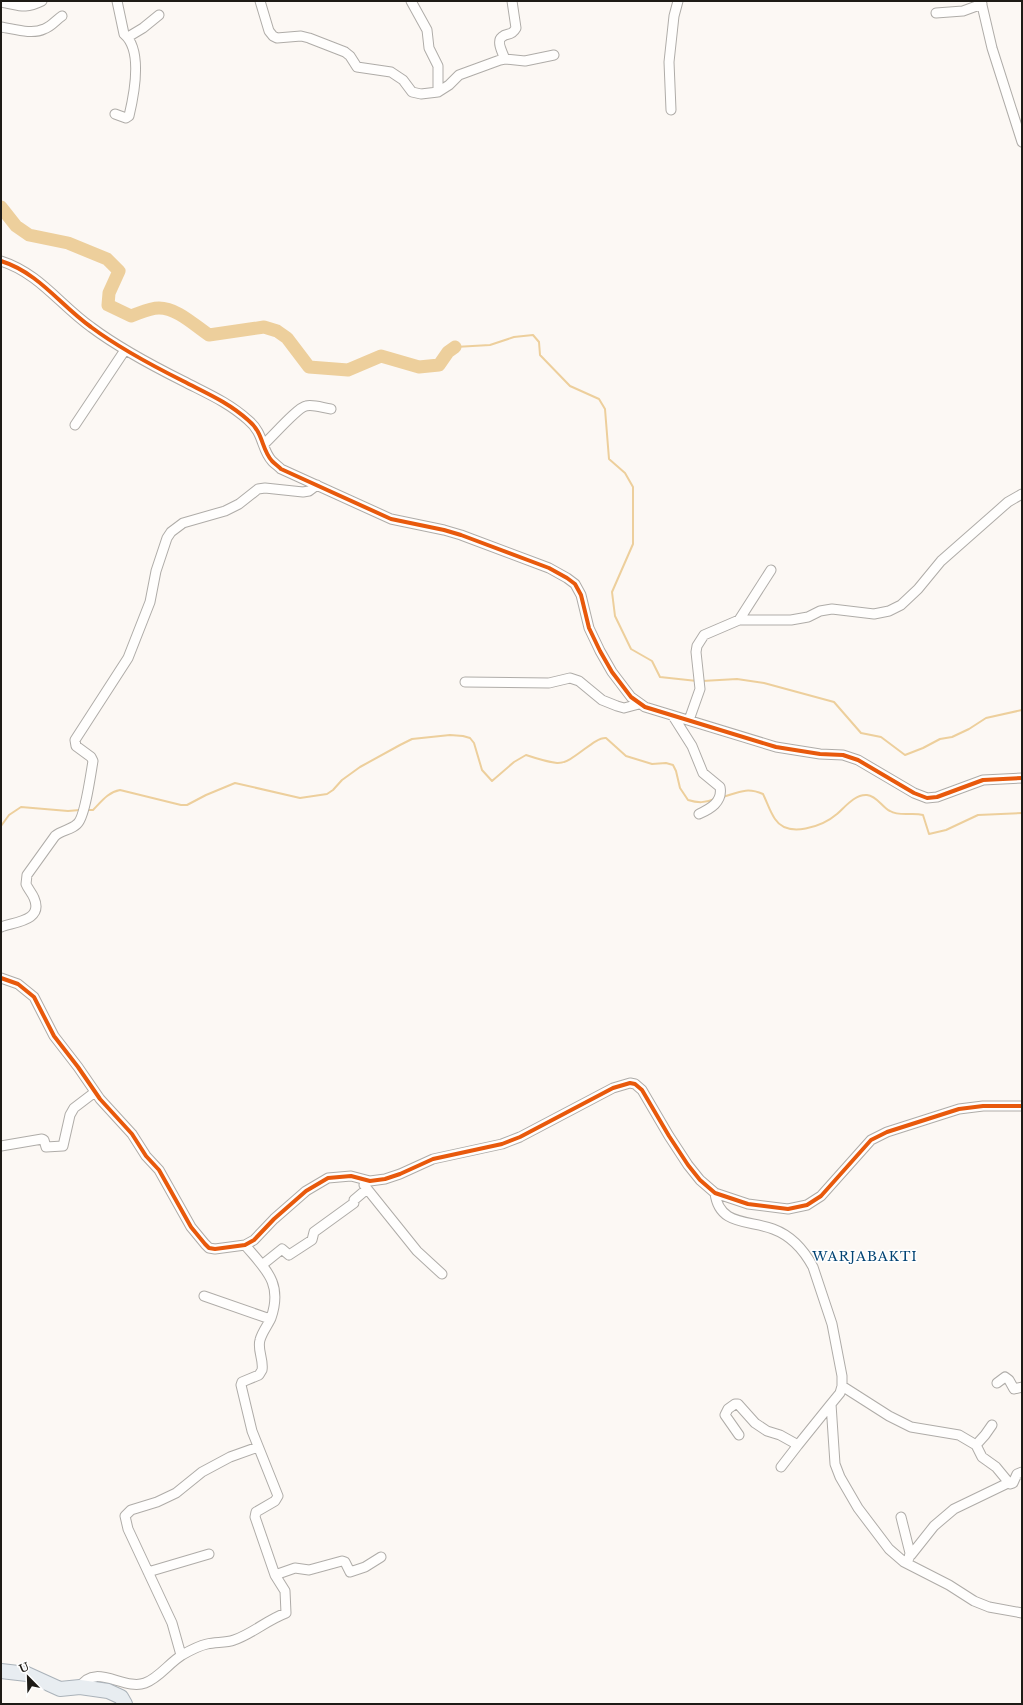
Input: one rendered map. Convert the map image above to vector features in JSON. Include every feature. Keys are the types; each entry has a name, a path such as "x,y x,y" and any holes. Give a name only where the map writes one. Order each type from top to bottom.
{"main road":[{"path":"1,1671 27,1674 60,1689 80,1687 96,1688 116,1694 121,1697 125,1704"}],"street":[{"path":"1,2 24,7 32,6 42,1"},
{"path":"115,114 126,118 129,116 135,86 134,59 128,37 124,34 117,1"},
{"path":"260,1 269,31 274,37 305,36 345,52 358,67 391,72 403,80 412,92 421,94 438,92 449,85 459,75 505,59 525,61 554,55"},
{"path":"411,1 427,30 429,48 438,66 438,92"},
{"path":"505,59 501,48 500,39 502,36 512,34 516,28 512,1"},
{"path":"671,110 669,62 674,16 678,1"},
{"path":"936,13 963,11 981,3 992,48 1022,142"},
{"path":"128,37 143,28 159,15"},
{"path":"1,27 31,32 39,31 46,29 62,16"},
{"path":"1,261 17,266 39,281 90,327 125,350 234,408 253,425 264,444 270,459 281,469 390,519 461,535 549,568 567,578 575,584 581,594 589,628 600,652 612,672 631,697 639,704 673,716 776,747 820,754 842,755 858,760 914,793 927,798 937,797 983,780 1022,778"},
{"path":"75,425 125,350"},
{"path":"264,444 284,426 295,411 302,406 307,405 331,409"},
{"path":"1,927 18,923 32,916 35,908 35,900 26,884 27,875 55,836 77,824 81,817 93,761 91,757 76,746 75,740 128,658 150,602 156,570 167,538 171,532 183,523 225,511 239,504 260,488 303,492 309,491 317,485"},
{"path":"689,720 700,689 696,652 700,640 704,635 739,620 791,620 808,617 832,609 874,614 889,611 901,605 918,589 941,561 1008,502 1022,494"},
{"path":"739,620 770,570"},
{"path":"465,682 549,683 570,678 579,681 602,700 616,706 624,708 639,704"},
{"path":"673,716 692,746 703,773 720,787 721,794 717,802 710,809 699,814"},
{"path":"1,978 18,984 34,997 50,1030 95,1092 132,1134 146,1156 159,1170 183,1216 204,1244 215,1249 245,1245 254,1240 274,1219 314,1185 333,1177 351,1176 370,1181 385,1179 433,1159 511,1141 613,1088 632,1083 642,1090 688,1165 700,1180 715,1193 748,1204 788,1209 807,1205 828,1190 871,1140 887,1132 959,1109 983,1106 1022,1106"},
{"path":"1,1146 42,1139 44,1140 46,1147 63,1146 70,1115 74,1108 95,1092"},
{"path":"359,1179 417,1250 442,1274"},
{"path":"262,1265 282,1249 289,1254 312,1240 314,1232 354,1203 354,1200 367,1190"},
{"path":"715,1193 719,1208 726,1214 737,1220 766,1227 781,1233 794,1241 809,1258 832,1324 842,1386 840,1393 781,1468"},
{"path":"80,1687 86,1680 97,1676 132,1684 146,1683 181,1655 207,1644 235,1640 286,1613 285,1591 275,1575 255,1516 256,1512 276,1500 278,1496 252,1432 241,1385 243,1381 259,1375 262,1370 260,1342 274,1308 276,1292 270,1275 245,1245"},
{"path":"204,1296 270,1319"},
{"path":"997,1383 1005,1377 1015,1389 1022,1387"},
{"path":"842,1386 889,1416 911,1427 959,1435 976,1446 982,1456 996,1466 1008,1482"},
{"path":"739,1435 725,1416 728,1409 735,1404 738,1404 755,1423 767,1431 780,1435 798,1445"},
{"path":"831,1404 835,1464 840,1477 858,1508 881,1540 904,1562 949,1585 981,1605 1022,1613"},
{"path":"976,1446 992,1425"},
{"path":"181,1655 172,1623 128,1529 125,1520 126,1514 132,1510 157,1502 176,1493 202,1472 230,1457 258,1447"},
{"path":"904,1562 934,1526 954,1509 1008,1482 1012,1484 1017,1474 1022,1472"},
{"path":"901,1517 911,1555"},
{"path":"148,1572 209,1554"},
{"path":"275,1575 295,1568 309,1570 342,1560 345,1562 350,1572 365,1567 381,1557"}],"waterway":[{"path":"1,207 16,226 29,235 68,243 107,259 119,271 109,293 108,305 131,316 152,309 166,309 179,314 209,335 264,327 277,331 287,338 309,367 348,370 381,356 419,367 439,365 448,352 455,347"},
{"path":"455,347 490,345 514,337 533,335 539,342 540,355 570,386 599,399 605,409 609,459 625,473 633,487 633,544 612,592 615,616 631,649 652,661 660,677 697,681"},
{"path":"702,681 737,679 764,683 834,702 861,733 881,737 905,755 940,739 952,737 969,729 986,718 1022,710"},
{"path":"86,810 93,810 108,795 120,790 181,805 187,805 235,783 300,798 327,794 342,780 360,767 412,739 450,735 470,738 474,743 482,770 492,781 514,762 526,755 549,762 563,762 595,742 606,738 626,756 652,764 666,763 673,765 680,788 688,800 702,802 715,799"},
{"path":"723,797 738,792 748,791 763,794 775,819 781,825 788,828 797,829 823,823 837,814 854,799 863,795 874,797 887,809 894,813 923,815 929,834 946,830 978,815 1022,813"},
{"path":"1,826 9,815 21,807 68,811 80,810"}],"cycle path":[{"path":"1,261 15,266 27,273 91,327 124,349 233,408 257,430 268,456 281,469 391,519 461,535 549,568 567,578 575,584 581,595 589,628 612,672 631,697 645,707 776,747 820,754 843,755 858,760 914,793 927,798 937,797 983,780 1022,778"},
{"path":"1,978 18,984 34,997 54,1036 100,1099 132,1134 146,1156 159,1170 191,1227 209,1248 215,1249 245,1245 254,1240 274,1219 306,1191 328,1178 351,1176 370,1181 385,1179 433,1159 502,1144 520,1137 613,1088 630,1083 635,1084 642,1090 688,1165 700,1180 715,1193 748,1204 788,1209 807,1205 821,1196 871,1140 887,1132 959,1109 983,1106 1022,1106"}],"district":[{"name":"WARJABAKTI","path":"865,1256"}]}
